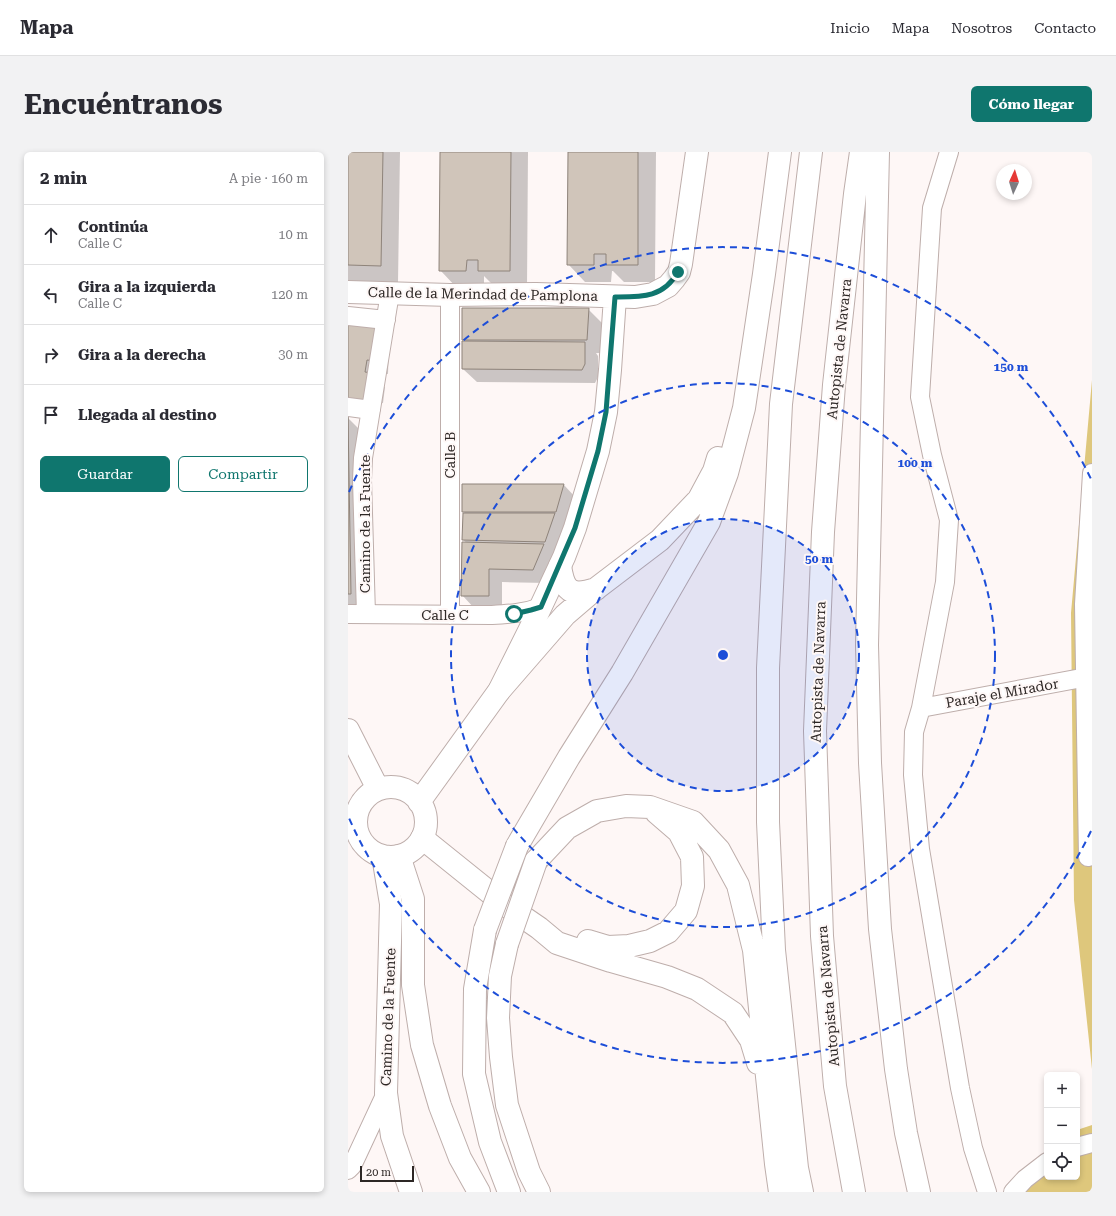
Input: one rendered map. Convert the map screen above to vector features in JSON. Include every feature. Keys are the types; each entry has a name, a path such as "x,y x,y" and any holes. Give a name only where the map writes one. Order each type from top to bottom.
{"main road":[{"name":"Calle de la Merindad de Pamplona","path":"348,292 450,295 536,294 635,297 661,291 674,279 681,264 697,152"},
{"path":"419,802 499,691 565,615 660,540 699,499 714,471 735,404 770,152"},
{"path":"509,1192 490,1142 474,1074 474,988 485,930 517,846 568,758 622,672 709,522 727,473 744,408 780,152"},
{"path":"802,1192 797,1168 774,950 768,822 768,668 781,404 811,152"},
{"name":"Autopista de Navarra","path":"854,1192 835,1086 822,936 815,730 823,532 834,385 854,201 861,152"},
{"path":"878,152 866,645 870,763 880,929 898,1084 906,1133 919,1192"},
{"path":"499,691 560,566 575,528 598,451 606,412 615,297"},
{"path":"560,566 564,584 572,591 583,593 596,589"},
{"path":"348,730 378,789"},
{"path":"389,787 401,788 411,794 419,802 424,810 426,820 425,829 422,838 416,846 408,852 391,856 372,852 364,844 352,823 361,803 368,795 378,789 389,787"},
{"path":"539,1192 529,1172 506,1098 498,1018 500,976 507,944 536,861 567,828 597,811 626,806 650,807 693,822 720,850 738,885 754,950 780,1192"},
{"path":"539,928 563,932 608,947 629,946 650,941 668,932 686,911 693,886 692,857 679,832 650,807"},
{"path":"422,838 504,904 539,928 557,943 611,961 667,977 697,989 733,1013 751,1040 770,1108"},
{"path":"391,856 413,899 414,985 422,1044 440,1106 460,1158 479,1192"},
{"name":"Camino de la Fuente","path":"386,1093 391,856"},
{"path":"386,1093 392,1136 411,1192"}],"street":[{"path":"949,152 932,208 920,397 932,455 949,520 945,582 921,708 914,732 913,775 920,849 960,1088 973,1148 987,1192"},
{"name":"Camino de la Fuente","path":"366,614 362,480 363,458 390,293"},
{"name":"Calle B","path":"450,295 450,615"},
{"path":"348,316 386,320"},
{"path":"348,407 371,410"},
{"path":"1090,857 1088,677 1084,604 1092,473"},
{"name":"Calle C","path":"348,614 492,615 514,614 541,607"},
{"name":"Paraje el Mirador","path":"921,708 1088,677"},
{"name":"Camino de la Fuente","path":"348,1170 352,1166 386,1093"},
{"path":"1080,1146 1092,1143"},
{"path":"1013,1192 1025,1179 1044,1164"}],"shaded area":[{"path":"1092,380 1092,1069 1074,900 1071,613"},
{"path":"1092,1125 1092,1192 1013,1192 1044,1165 1044,1180 1080,1180 1080,1129"}],"building":[{"path":"348,152 383,152 381,266 348,265"},
{"path":"440,152 511,152 510,271 478,271 478,260 467,260 466,271 439,271"},
{"path":"568,152 638,152 638,265 606,265 606,254 594,254 594,265 567,265"},
{"path":"462,308 589,308 587,340 462,340"},
{"path":"348,324 376,328 375,361 367,360 365,372 372,373 365,401 348,399"},
{"path":"462,341 585,342 585,364 582,370 462,369"},
{"path":"348,417 351,594 348,594"},
{"path":"462,484 564,484 556,512 462,512"},
{"path":"463,513 555,513 545,542 462,540"},
{"path":"462,542 544,544 533,570 489,569 489,596 461,596"}],"route":[{"path":"514,614 541,607 564,557 575,528 598,451 606,412 615,297 635,297 661,291 668,286 678,272"}]}
